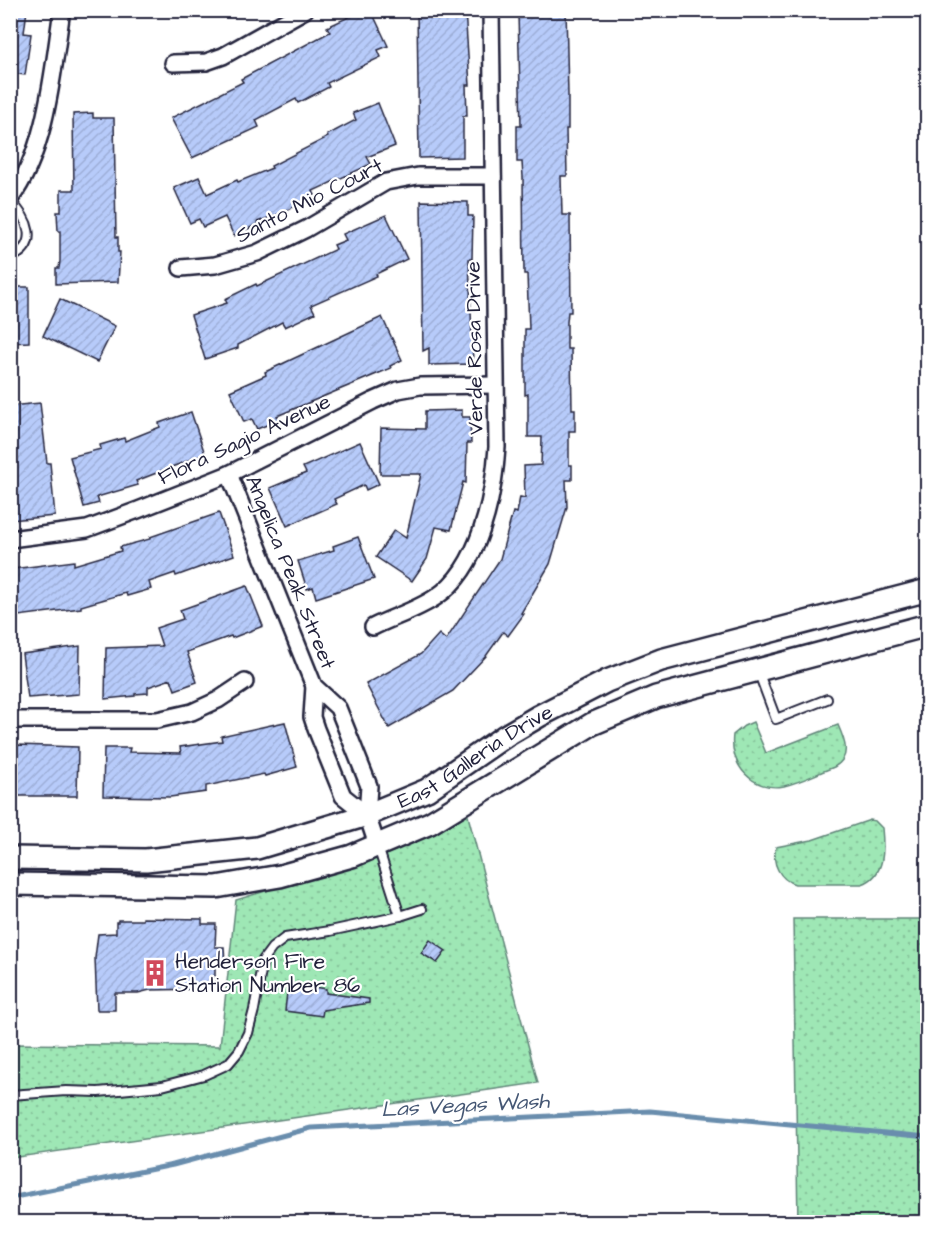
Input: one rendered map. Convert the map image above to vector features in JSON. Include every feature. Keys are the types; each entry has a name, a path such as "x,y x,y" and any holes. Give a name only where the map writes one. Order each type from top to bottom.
{"main road":[{"name":"East Galleria Drive","path":"10,858 146,860 257,848 367,815 427,790 505,736 607,681 662,660 927,590"},
{"name":"East Galleria Drive","path":"10,884 172,890 216,887 280,876 352,856 430,823 592,724 656,697 927,625"},
{"path":"748,636 757,669"},
{"path":"172,857 172,890"}],"street":[{"path":"10,200 31,165 42,128 62,10"},
{"path":"173,63 206,62 214,59 305,10"},
{"name":"Verde Rosa Drive","path":"373,627 437,597 459,574 476,545 488,513 495,481 497,447 491,10"},
{"name":"Santo Mio Court","path":"181,268 215,265 257,253 306,229 386,182 418,176 493,176"},
{"name":"Flora Sagio Avenue","path":"10,539 87,529 229,474 398,390 420,386 495,385"},
{"name":"Angelica Peak Street","path":"229,474 314,686 312,717 343,796 367,815"},
{"path":"10,720 157,720 192,712 218,700 245,682"},
{"name":"Angelica Peak Street","path":"314,686 338,708 369,786 367,815 377,845"}],"lane":[{"path":"10,200 22,212 29,229 26,246 19,254 10,258"},
{"path":"757,669 776,719 827,699"},
{"path":"377,845 400,916"},
{"path":"10,1095 109,1091 162,1086 204,1075 228,1064 239,1051 248,1033 263,960 272,948 285,938 330,931 422,909"}],"green space":[{"path":"753,722 766,753 838,725 845,743 845,754 840,763 834,767 803,780 784,786 762,785 745,774 739,766 733,746 733,735"},
{"path":"467,812 538,1083 11,1158 10,1044 220,1046 236,900 395,851"},
{"path":"870,820 875,821 882,828 883,852 876,875 870,880 862,884 795,884 785,879 778,870 775,859 776,847 812,840"},
{"path":"793,919 927,919 927,1222 798,1222"}],"building":[{"path":"10,10 27,10 24,33 31,34 25,75 10,73"},
{"path":"364,10 371,10 388,46 378,50 381,57 327,83 329,87 298,103 296,99 256,120 259,127 192,158 171,118 243,82 241,79 330,32 327,27"},
{"path":"417,10 465,10 470,85 466,85 467,116 463,116 463,157 419,158"},
{"path":"520,10 566,10 567,176 561,176 562,215 570,215 571,312 568,312 567,349 571,349 572,409 575,409 575,431 569,431 569,465 572,465 572,480 566,480 567,507 550,564 521,613 524,614 508,636 503,632 486,656 453,691 389,728 366,684 421,654 439,634 446,640 500,559 513,512 517,513 520,497 525,498 524,466 541,465 542,437 528,437 528,394 525,395 525,329 529,329 527,274 524,274 522,162 517,162 517,126 521,126 518,14"},
{"path":"378,103 395,146 367,157 371,164 313,191 315,195 282,213 257,222 258,224 234,236 225,217 203,227 199,219 190,223 174,188 199,177 207,194 237,180 238,182 272,168 271,166 356,120 353,113"},
{"path":"93,113 93,118 114,118 116,237 118,237 118,252 120,252 118,282 56,284 56,268 59,268 60,261 60,231 58,231 57,212 61,212 61,190 74,190 73,114"},
{"path":"421,201 468,202 468,216 473,216 472,259 469,259 473,364 429,365 429,348 423,351"},
{"path":"386,215 407,259 376,274 377,276 311,305 315,313 285,327 282,322 238,345 238,348 205,359 191,315 227,303 225,299 336,249 334,245 346,240 343,234"},
{"path":"10,287 29,287 29,342 10,343"},
{"path":"60,299 115,326 97,362 43,336"},
{"path":"382,317 402,360 390,366 391,368 277,416 279,420 257,429 252,419 244,422 230,391"},
{"path":"40,403 47,463 50,463 55,516 10,520 10,406"},
{"path":"462,410 462,417 470,417 471,443 467,443 466,483 463,482 451,530 436,527 427,559 412,581 376,557 394,530 406,538 421,474 380,474 381,428 425,429 425,411"},
{"path":"191,412 205,454 136,481 138,485 97,497 99,503 84,507 70,457 101,449 100,445 124,438 125,441 160,427 159,423"},
{"path":"360,442 379,484 366,490 364,485 334,499 337,504 287,526 270,488 306,473 303,467"},
{"path":"219,513 234,555 176,576 175,573 149,582 151,589 127,596 126,593 81,606 81,608 18,616 13,569 74,561 74,565 121,551 120,547 150,539 150,537"},
{"path":"358,537 374,579 316,598 313,587 307,589 298,561 334,550 333,546"},
{"path":"247,586 263,626 187,652 197,682 175,690 171,679 148,687 148,693 105,699 106,648 162,646 156,628 183,619 180,610"},
{"path":"80,646 79,694 28,698 22,654"},
{"path":"285,722 297,767 265,776 264,774 206,786 206,792 170,797 103,796 104,748 130,748 129,752 181,753 180,747 222,741 221,736"},
{"path":"17,745 78,747 77,796 18,796"},
{"name":"Henderson Fire Station Number 86","path":"143,918 202,919 202,924 216,924 215,947 224,947 225,963 215,963 215,984 202,984 202,989 115,993 115,1010 97,1010 95,958 98,934 116,933 118,920 143,920"},
{"path":"430,940 446,951 437,963 421,953"},
{"path":"288,983 326,989 326,993 369,999 369,1003 323,1010 322,1016 285,1011"}],"waterway":[{"name":"Las Vegas Wash","path":"10,1198 173,1165 311,1128 650,1111 928,1137"}],"place":[{"name":"Henderson Fire Station Number 86","path":"155,973"}]}
